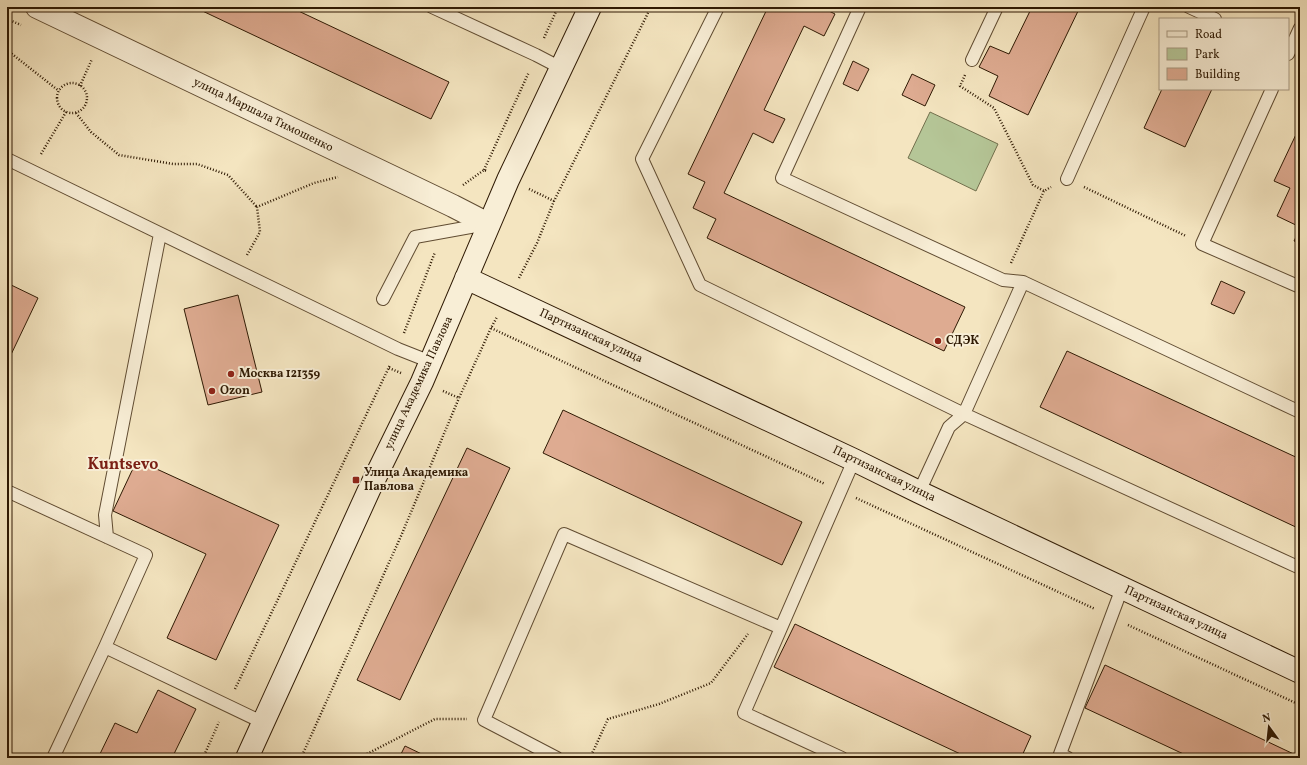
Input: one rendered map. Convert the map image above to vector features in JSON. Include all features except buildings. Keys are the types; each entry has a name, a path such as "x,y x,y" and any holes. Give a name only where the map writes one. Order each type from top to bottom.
{"street":[{"name":"улица Маршала Тимошенко","path":"37,7 439,199 488,224"},
{"name":"улица Академика Павлова","path":"247,758 369,490 427,372 488,224 590,7"},
{"name":"Партизанская улица","path":"466,278 1300,672"}],"lane":[{"path":"432,7 536,54 561,68"},
{"path":"718,7 642,159 700,284 964,414 1300,568"},
{"path":"860,7 782,178 1003,280 1023,282 1300,412"},
{"path":"972,60 997,7"},
{"path":"1067,178 1144,7"},
{"path":"1188,7 1213,18"},
{"path":"1289,50 1300,28"},
{"path":"1272,90 1202,244 1300,287"},
{"path":"7,160 398,349 427,372"},
{"path":"382,299 415,237 488,224"},
{"path":"107,537 105,515 160,234"},
{"path":"919,492 949,427 964,414 1023,282"},
{"path":"842,758 744,714 854,460"},
{"path":"7,491 146,555 53,758"},
{"path":"557,758 484,720 564,534 781,628"},
{"path":"1068,758 1060,754 1122,588"},
{"path":"105,647 264,723"}],"path":[{"path":"484,170 558,7"},
{"path":"301,758 401,536 459,398 491,328 509,298 537,243 554,201 652,7"},
{"path":"7,50 58,91"},
{"path":"80,86 92,58"},
{"path":"70,83 80,86 86,93 86,103 80,111 76,113 66,112 59,105 57,96 58,91 70,83"},
{"path":"30,171 66,112"},
{"path":"76,113 91,132 119,155 173,164 197,164 228,175 257,207 260,232 238,271"},
{"path":"257,207 314,183 344,175"},
{"path":"1003,280 1044,191"},
{"path":"491,328 1300,705"},
{"path":"203,758 389,368 427,372 459,398"},
{"path":"590,758 608,719 659,704 711,683 759,619"},
{"path":"359,758 435,719 484,720"}],"green space":[{"path":"930,112 998,144 976,191 908,158"}],"place":[{"name":"СДЭК","path":"938,341"},
{"name":"Москва 121359","path":"231,374"},
{"name":"Ozon","path":"212,391"},
{"name":"Улица Академика Павлова","path":"356,480"}],"district":[{"name":"Kuntsevo","path":"123,465"}]}
